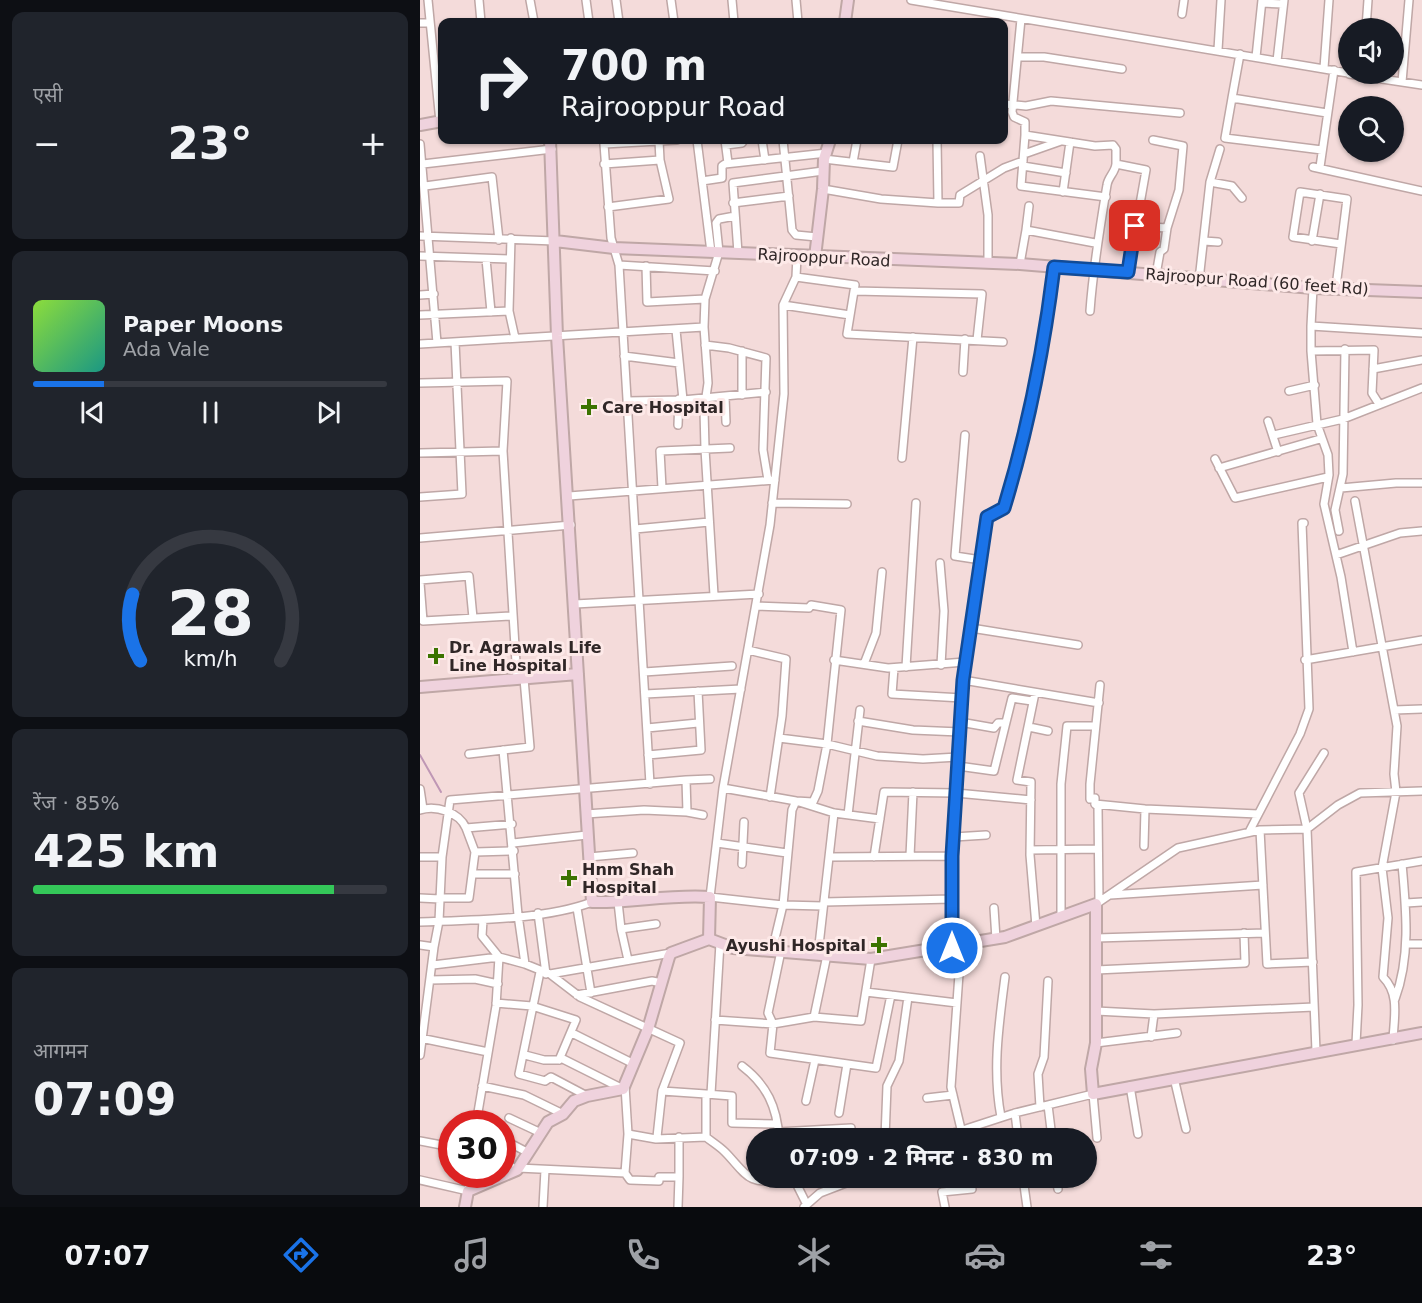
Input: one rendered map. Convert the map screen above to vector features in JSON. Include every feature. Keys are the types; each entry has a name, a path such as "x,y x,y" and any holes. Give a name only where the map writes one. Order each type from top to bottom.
{"street":[{"path":"428,0 430,23 438,53"},
{"path":"479,0 481,18"},
{"path":"530,0 533,18"},
{"path":"586,0 588,18"},
{"path":"616,0 618,18"},
{"path":"671,0 673,18"},
{"path":"732,0 734,18"},
{"path":"796,0 798,18"},
{"path":"846,18 848,0"},
{"path":"911,0 1338,71"},
{"path":"1182,15 1184,0"},
{"path":"1218,50 1221,0"},
{"path":"1324,68 1329,0"},
{"path":"1367,18 1368,0"},
{"path":"1404,59 1409,0"},
{"path":"1256,57 1262,2 1283,2 1277,61"},
{"path":"1021,19 1012,112 1014,117 1025,122 1021,186 1106,197"},
{"path":"420,23 430,23"},
{"path":"1240,54 1225,138 1322,150"},
{"path":"1018,57 1044,57 1122,69"},
{"path":"1334,70 1322,150 1317,167 1328,172 1353,175 1422,191"},
{"path":"1404,82 1422,85"},
{"path":"1232,98 1328,113"},
{"path":"1008,104 1026,106 1051,101 1180,113"},
{"path":"420,125 438,122"},
{"path":"1025,135 1095,146 1113,145 1116,150 1115,172 1107,183 1095,243 1090,311"},
{"path":"1153,140 1182,146 1179,190 1156,275"},
{"path":"823,189 880,199 959,203 960,195 1004,168 1066,141"},
{"path":"1063,192 1066,173 1066,141"},
{"path":"420,144 425,186 423,203 429,236 437,343"},
{"path":"423,164 551,144 557,336 571,525 592,902"},
{"path":"604,144 611,238 619,265 650,784"},
{"path":"608,207 669,200 660,160 659,144"},
{"path":"697,144 715,252"},
{"path":"725,144 728,164"},
{"path":"763,144 765,160"},
{"path":"783,144 793,233 817,237"},
{"path":"815,257 823,171 829,144"},
{"path":"853,162 856,144"},
{"path":"702,181 722,178 722,166 728,164 785,158 825,156 893,167 897,144"},
{"path":"938,144 938,203"},
{"path":"1199,280 1210,182 1220,149"},
{"path":"980,156 989,228 988,263"},
{"path":"604,164 660,160"},
{"path":"1023,160 1066,173"},
{"path":"1116,165 1146,170 1128,272"},
{"path":"738,253 733,183 823,171"},
{"path":"425,186 492,177 499,240"},
{"path":"1210,182 1232,186 1242,198"},
{"path":"1336,287 1347,199 1300,192 1293,237 1341,244"},
{"path":"1312,240 1320,194"},
{"path":"733,202 789,196"},
{"path":"1020,264 1029,206"},
{"path":"714,595 705,449 708,383 704,327 705,299 715,271 716,223 719,219 735,216"},
{"path":"1135,226 1167,228"},
{"path":"1026,230 1095,243"},
{"path":"420,236 555,241"},
{"path":"511,238 509,311 516,338"},
{"name":"Rajrooppur Road","path":"555,241 614,248 1093,269"},
{"path":"1204,241 1218,242"},
{"path":"420,256 509,259"},
{"path":"709,939 710,897 723,788 757,606 772,503 771,480 784,394 783,305 796,277 797,256"},
{"path":"486,259 492,312"},
{"path":"619,265 715,271"},
{"path":"646,266 647,302 705,299"},
{"path":"961,1128 951,1087 957,1003 952,856 963,680 987,517 1004,508 1021,451 1049,311 1054,267"},
{"name":"Rajroopur Road (60 feet Rd)","path":"1093,269 1199,280 1313,288 1336,287 1422,292"},
{"path":"796,277 855,285 848,334 1003,342"},
{"path":"1313,288 1311,351 1317,424 1320,439 1328,455 1324,504 1336,555 1353,652"},
{"path":"855,291 982,294 978,340"},
{"path":"420,295 434,294"},
{"path":"783,305 850,315"},
{"path":"420,315 509,311"},
{"path":"1311,326 1422,333"},
{"path":"420,344 704,327"},
{"path":"676,330 681,400 678,425"},
{"path":"902,458 913,337"},
{"path":"963,372 965,339"},
{"path":"420,497 462,494 459,383 455,342"},
{"path":"705,345 742,351 766,358 763,450 771,480"},
{"path":"1339,531 1335,510 1341,488 1344,452 1345,349"},
{"path":"1311,351 1374,350 1372,393 1380,404"},
{"path":"742,351 742,395"},
{"path":"624,356 679,363"},
{"path":"1373,369 1422,360"},
{"path":"420,383 507,381 503,451 512,616 530,747 469,754"},
{"path":"1289,391 1315,385"},
{"path":"1274,435 1343,419 1422,388"},
{"path":"627,401 681,400 766,392"},
{"path":"725,397 726,422"},
{"path":"1268,421 1278,452"},
{"path":"965,435 955,556 981,560"},
{"path":"1219,468 1320,439"},
{"path":"662,488 660,451 730,448"},
{"path":"420,453 460,450 503,451"},
{"path":"1215,459 1235,498 1328,477"},
{"path":"569,496 771,480"},
{"path":"1341,488 1422,483"},
{"path":"1355,501 1397,726 1394,774 1396,792 1382,868 1388,918 1383,977 1391,986 1395,999"},
{"path":"772,503 847,504"},
{"path":"906,666 916,503"},
{"path":"635,529 709,522"},
{"path":"1249,832 1300,734 1309,709 1305,660 1307,609 1302,549 1304,523"},
{"path":"420,538 571,525"},
{"path":"1336,555 1400,533 1422,531"},
{"path":"940,563 944,611 941,664"},
{"path":"864,664 876,633 882,572"},
{"path":"473,618 469,576 420,582 422,622 512,616"},
{"path":"575,604 759,594"},
{"path":"723,788 813,802 818,791 827,744 834,660 842,610 811,605 809,608 757,606"},
{"path":"971,628 1078,645"},
{"path":"1305,660 1422,640"},
{"path":"748,650 786,659 779,738 770,797"},
{"path":"834,660 894,668 965,662"},
{"path":"644,672 732,666"},
{"path":"894,668 892,694 962,698"},
{"path":"420,687 578,674"},
{"path":"963,680 1098,703"},
{"path":"1096,1128 1091,1069 1096,1043 1098,807 1095,804 1095,798 1090,799 1090,784 1100,685"},
{"path":"645,693 741,689"},
{"path":"648,755 701,750 698,691"},
{"path":"1035,693 1017,780 1031,782 1030,849 1036,926"},
{"path":"958,766 994,771 1012,698 1032,701"},
{"path":"1394,710 1422,708"},
{"path":"848,815 860,710"},
{"path":"858,721 913,730 960,732"},
{"path":"960,722 994,728 998,723 1005,723"},
{"path":"647,728 698,723"},
{"path":"1061,917 1061,784 1067,726 1095,726"},
{"path":"1029,727 1048,730"},
{"path":"779,738 827,744 877,756 923,759 958,757"},
{"path":"504,750 518,915 525,964"},
{"path":"1316,1051 1307,829 1299,793 1324,753"},
{"path":"420,1055 439,921 442,857 450,800 585,791 710,779"},
{"path":"686,780 687,812"},
{"path":"420,789 422,809 428,807 460,817 475,852 474,874 469,898 420,898"},
{"path":"545,973 671,953 709,939 733,948 871,959 996,939 1097,903 1178,848 1260,830 1307,829 1338,805 1360,793 1422,791"},
{"path":"874,857 884,792 956,793 1031,800"},
{"path":"910,856 913,792"},
{"path":"796,801 834,813 880,819"},
{"path":"796,801 787,853 783,905 768,1012 773,1024 770,1053 876,1068 891,995"},
{"path":"1095,804 1145,809 1258,814"},
{"path":"1144,846 1145,809"},
{"path":"586,814 644,810 703,815"},
{"path":"814,1017 823,954 824,904 834,813"},
{"path":"742,864 744,822"},
{"path":"466,828 512,824"},
{"path":"1260,830 1267,964 1313,962"},
{"path":"475,852 587,834"},
{"path":"954,837 986,836"},
{"path":"717,843 787,853"},
{"path":"1030,849 1098,849"},
{"path":"589,857 633,853"},
{"path":"829,857 952,856"},
{"path":"420,857 442,857"},
{"path":"1356,1044 1358,1005 1356,872 1422,861"},
{"path":"1393,1040 1395,999 1400,985 1406,944 1406,903 1402,864"},
{"path":"474,874 515,874"},
{"path":"1108,896 1263,885"},
{"path":"420,922 483,920 577,908 592,902 618,902 675,895 783,905 952,899"},
{"path":"618,902 628,960"},
{"path":"1406,903 1422,902"},
{"path":"577,908 591,993"},
{"path":"994,908 996,939"},
{"path":"538,913 545,973 532,1006 525,1055 519,1074 545,1081 551,1077 586,1096"},
{"path":"478,1110 496,1003 500,957 482,936 483,920"},
{"path":"621,929 656,924"},
{"path":"1096,970 1245,963 1244,933"},
{"path":"1096,938 1265,933"},
{"path":"706,1137 720,943"},
{"path":"1406,944 1422,944"},
{"path":"420,945 434,946"},
{"path":"671,953 648,1029 624,1087 628,1134 625,1173 630,1180 659,1181 659,1177 679,1177"},
{"path":"433,965 500,957 525,964 545,973 577,995 680,1043 662,1091 657,1137"},
{"path":"715,1020 773,1024 814,1017 861,1021 871,959"},
{"path":"1001,1117 996,1092 997,1050 1005,977"},
{"path":"430,980 475,979 498,984"},
{"path":"577,995 652,981 662,983"},
{"path":"1040,1107 1038,1074 1044,1057 1047,981"},
{"path":"866,992 957,1003"},
{"path":"885,1128 887,1086 899,1061 908,997"},
{"path":"496,1003 532,1006 576,1020 559,1060"},
{"path":"1096,1011 1154,1014 1314,1007"},
{"path":"1151,1037 1154,1014"},
{"path":"572,1033 632,1063"},
{"path":"1096,1043 1177,1033"},
{"path":"964,1128 1015,1113 1131,1086 1422,1033"},
{"path":"422,1038 488,1052"},
{"path":"525,1055 544,1060 561,1058 624,1087"},
{"path":"806,1101 815,1060"},
{"path":"839,1113 847,1064"},
{"path":"742,1066 768,1091 773,1103 777,1128"},
{"path":"1174,1078 1186,1129"},
{"path":"482,1086 524,1095 563,1114"},
{"path":"1131,1086 1138,1134"},
{"path":"518,1169 526,1152 548,1122 563,1114 574,1101 624,1087"},
{"path":"662,1091 732,1096 732,1123 776,1124"},
{"path":"927,1098 953,1095"},
{"path":"1048,1105 1051,1128"},
{"path":"1015,1113 1017,1128"},
{"path":"516,1121 541,1133"},
{"path":"628,1134 657,1137 706,1137 726,1153 742,1173 746,1174"},
{"path":"678,1207 679,1137"},
{"path":"420,1141 438,1144"},
{"path":"516,1147 526,1152"},
{"path":"420,1180 468,1191 518,1169 625,1173"},
{"path":"543,1207 544,1170"},
{"path":"465,1207 468,1188"},
{"path":"798,1188 805,1205 820,1193 833,1188"},
{"path":"1024,1188 1027,1207"},
{"path":"945,1207 942,1192 972,1189"}],"waterway":[{"path":"420,755 441,792"}],"place":[{"name":"Care Hospital","path":"589,407"},
{"name":"Dr. Agrawals Life Line Hospital","path":"436,656"},
{"name":"Hnm Shah Hospital","path":"569,878"},
{"name":"Ayushi Hospital","path":"879,945"}],"route":[{"path":"952,948 952,856 963,680 987,517 1004,508 1021,451 1049,311 1054,267 1128,272 1135,226"}]}
